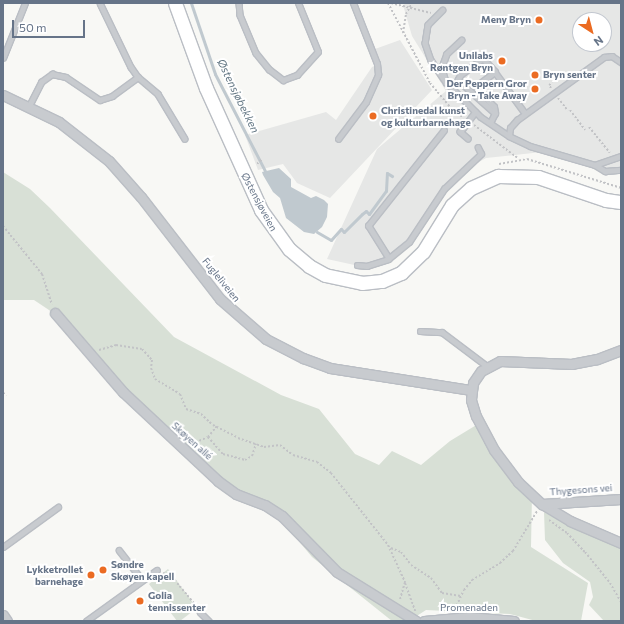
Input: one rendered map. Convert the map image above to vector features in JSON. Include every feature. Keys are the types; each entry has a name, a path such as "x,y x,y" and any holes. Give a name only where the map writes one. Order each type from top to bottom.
{"main road":[{"name":"Østensjøveien","path":"175,3 206,88 261,210 273,231 289,249 318,271 343,281 362,284 382,281 401,273 423,252 452,205 471,188 498,176 538,177 606,200 621,202"},
{"name":"Østensjøveien","path":"606,200 621,212"}],"street":[{"name":"Fugleliveien","path":"3,95 29,106 64,125 109,162 141,197 220,299 266,339 303,358 330,368 471,390"},
{"name":"Skøyen allé","path":"55,313 90,357 128,397 230,490 265,505 282,516 337,572 414,620"},
{"path":"621,350 572,364 507,360 487,366 473,383 471,390 471,400 476,416 494,450 518,482 542,504 570,521 621,543"},
{"name":"Thygesons vei","path":"542,504 621,499"},
{"path":"3,615 7,621"},
{"name":"Promenaden","path":"424,621 455,617 514,621"}],"lane":[{"path":"3,58 25,3"},
{"path":"100,3 138,77 158,94 185,139"},
{"path":"239,3 240,15 256,53 269,69 283,80 297,75 318,52 298,3"},
{"path":"338,139 366,102 378,75 376,64 353,3"},
{"path":"443,10 434,16 428,25 425,43 431,60 446,82 475,112 509,136 530,146 595,165 605,171 621,170"},
{"path":"446,82 443,61 451,49 462,40"},
{"path":"509,136 513,123 604,57 612,56 621,62"},
{"path":"495,113 458,80 461,75 483,59 495,72 524,114"},
{"path":"490,123 495,113 494,107 476,87 495,72"},
{"path":"29,106 41,82 52,74 66,77 100,100 112,96 138,77"},
{"path":"468,139 460,132 475,112"},
{"path":"389,259 368,226 444,130"},
{"path":"357,265 367,266 389,259 409,242 444,189 481,154 478,148"},
{"path":"595,165 621,156"},
{"path":"420,331 442,332 487,366"},
{"path":"3,547 58,507"},
{"path":"119,550 142,579"},
{"path":"86,621 142,579 157,570"},
{"path":"200,612 208,621"}],"path":[{"path":"391,3 426,11 434,16"},
{"path":"402,34 409,7 412,3"},
{"path":"570,110 585,130"},
{"path":"589,127 613,158"},
{"path":"257,164 262,159"},
{"path":"495,166 512,160 527,159 621,188"},
{"path":"3,226 42,274 55,313"},
{"path":"90,357 103,347 134,346 142,349 152,360 151,368 155,378 180,394 186,409 201,414 217,426 256,444 264,447 280,445 293,455 317,462 330,474 363,511 389,548 415,609 414,620"},
{"path":"3,393 7,395"},
{"path":"184,449 208,437 217,426"},
{"path":"208,437 223,454 237,459 249,459 256,444"},
{"path":"455,617 455,609 461,596 475,577 500,563 513,551 539,509 542,514"},
{"path":"546,518 567,533 585,552 610,583 621,602"},
{"path":"389,548 401,552 411,566 431,578 442,593 461,596"},
{"path":"157,570 172,577 200,612"},
{"path":"398,609 404,582"}],"shaded area":[{"path":"406,3 621,3 621,170 612,173 542,152 486,158 453,177 416,236 400,255 379,264 359,266 327,259 377,149 446,91 412,36 403,5"},
{"name":"Christinedal kunst og kulturbarnehage","path":"400,40 432,90 330,198 297,183 283,164 258,170 245,135 326,112 336,120 372,67 381,63 375,49"},
{"path":"279,168 291,179 291,187 311,198 316,196 328,204 327,217 322,227 314,234 304,232 286,218 280,198 273,192 262,172"},
{"path":"3,172 30,189 50,208 174,337 281,395 319,409 355,454 379,465 392,451 421,465 450,441 478,424 532,495 531,547 588,583 581,621 536,621 510,614 426,610 409,621 392,621 312,557 273,510 235,494 147,416 55,314 34,300 3,300"},
{"path":"544,512 577,530 621,548 621,621 604,621 589,605 593,597 590,582 563,563 545,540"},
{"path":"168,569 197,608 180,621 177,621 149,584"}],"waterway":[{"name":"Østensjøbekken","path":"191,3 215,74 265,171"},
{"name":"Østensjøbekken","path":"317,232 331,240 341,229 344,232 366,211 369,214 386,191 387,173 392,176"}],"place":[{"name":"Meny Bryn","path":"539,20"},
{"name":"Unilabs Røntgen Bryn","path":"502,61"},
{"name":"Bryn senter","path":"535,75"},
{"name":"Der Peppern Gror Bryn - Take Away","path":"535,89"},
{"name":"Christinedal kunst og kulturbarnehage","path":"373,116"},
{"name":"Søndre Skøyen kapell","path":"103,570"},
{"name":"Lykketrollet barnehage","path":"91,575"},
{"name":"Golia tennissenter","path":"140,601"}]}
